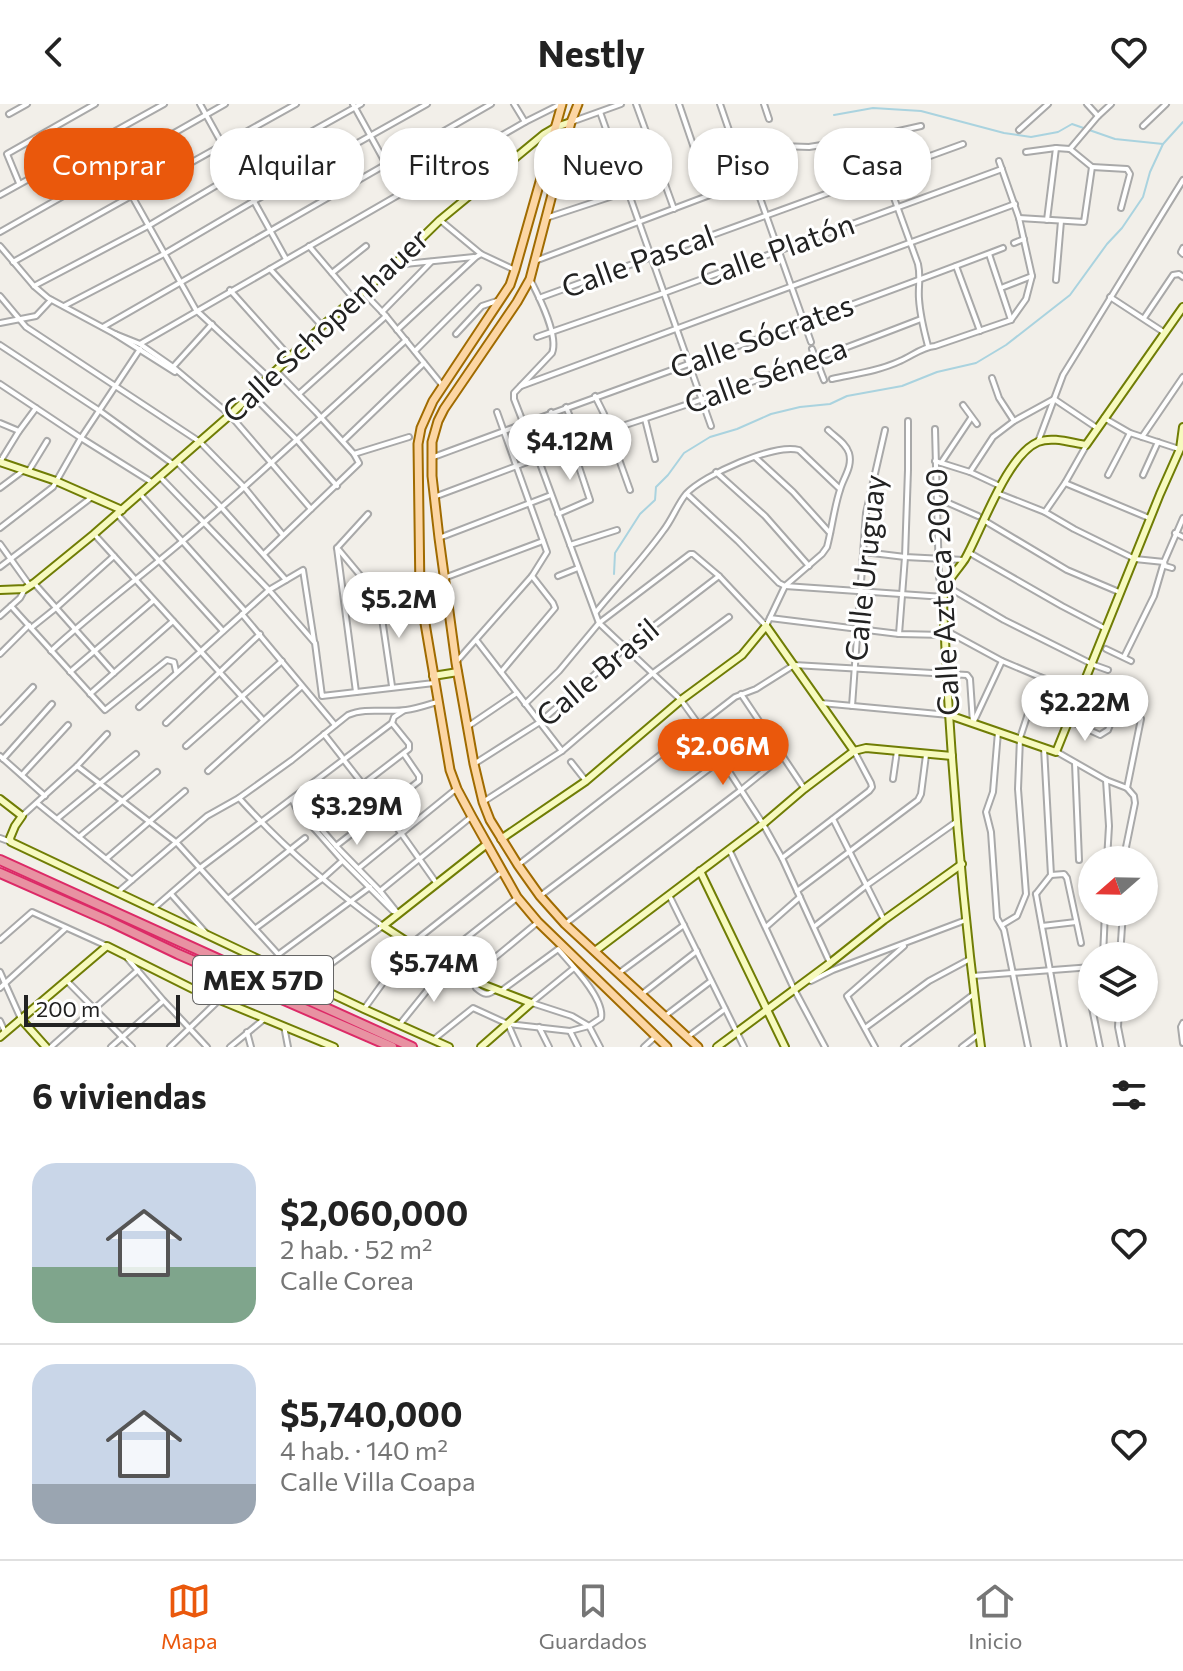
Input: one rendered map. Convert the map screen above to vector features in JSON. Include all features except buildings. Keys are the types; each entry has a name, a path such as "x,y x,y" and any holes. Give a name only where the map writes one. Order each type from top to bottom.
{"highway":[{"name":"MEX 57D","path":"0,860 412,1047"},
{"name":"MEX 57D","path":"0,873 392,1047"}],"main road":[{"path":"562,104 515,270 502,299 426,414 418,444 419,577 437,702 450,770 457,789 517,897 559,947 667,1047"},
{"path":"569,128 578,104"},
{"path":"550,200 530,279 444,409 435,431 431,458 434,497 467,727 483,802 490,820 540,896 565,924 698,1047"}],"street":[{"path":"9,114 27,104"},
{"path":"19,184 7,154 95,104"},
{"path":"120,128 164,104"},
{"path":"200,104 214,128"},
{"path":"183,128 225,104"},
{"path":"254,128 296,104"},
{"path":"316,128 361,104"},
{"path":"64,306 164,254 427,104"},
{"path":"450,128 491,104"},
{"path":"514,104 525,122"},
{"path":"515,128 562,104"},
{"path":"571,122 621,104"},
{"path":"636,104 674,209"},
{"path":"679,104 688,130"},
{"path":"720,104 728,128"},
{"path":"764,104 769,119"},
{"path":"1019,130 1048,104"},
{"path":"1087,104 1098,116"},
{"path":"1070,149 1111,104"},
{"path":"1143,126 1166,104"},
{"path":"354,106 380,152"},
{"path":"600,112 606,128"},
{"name":"Calle Schopenhauer","path":"30,586 200,442 440,220 514,158 556,127 571,122"},
{"path":"912,128 921,126"},
{"name":"Calle Pascal","path":"931,156 963,144"},
{"path":"1047,220 1056,148"},
{"path":"1026,152 1070,149 1092,167 1127,169 1130,174 1121,208"},
{"path":"832,379 885,367 928,346 1011,320 1026,299 1032,276 1015,204 999,161"},
{"path":"1019,218 1084,222 1092,167"},
{"path":"103,327 380,169"},
{"name":"Calle Platón","path":"537,337 1002,169"},
{"path":"1108,670 1004,620 946,586 966,556 982,518 1018,460 1038,442 1063,375 1183,180"},
{"path":"0,195 24,181"},
{"path":"34,286 210,189"},
{"name":"Calle Pascal","path":"539,298 814,199"},
{"path":"0,232 56,200"},
{"path":"13,262 127,200"},
{"path":"134,200 196,310 268,377"},
{"path":"0,528 56,481 140,346 230,290 390,200"},
{"path":"546,218 601,200"},
{"path":"631,200 711,426"},
{"path":"535,261 697,200"},
{"path":"761,200 811,342"},
{"path":"894,200 918,264 921,319 928,346"},
{"path":"254,201 286,259"},
{"path":"521,386 1015,204"},
{"path":"440,220 479,255 515,270"},
{"path":"1056,280 1061,221"},
{"path":"1014,243 1024,239"},
{"path":"0,246 34,286 51,300 140,346 181,375"},
{"path":"309,246 354,299"},
{"path":"332,273 366,246"},
{"name":"Calle Sócrates","path":"431,458 1003,248"},
{"path":"989,254 1011,320"},
{"path":"394,265 479,255"},
{"path":"397,330 479,255"},
{"path":"300,393 384,314 432,261"},
{"path":"956,266 980,331"},
{"path":"270,268 322,326"},
{"path":"1144,318 1173,275 1183,277"},
{"path":"1001,288 1032,276"},
{"path":"524,422 514,396 554,349 552,332 530,279"},
{"path":"415,351 478,288"},
{"path":"230,290 291,357"},
{"path":"363,292 443,387"},
{"path":"0,296 26,327 200,442 244,487 283,535"},
{"path":"1110,297 1165,333"},
{"path":"456,334 482,306 502,299"},
{"path":"0,323 36,316 51,300"},
{"path":"1045,512 1097,428 1183,307"},
{"name":"Calle Séneca","path":"610,432 816,360 921,319"},
{"path":"173,367 212,324"},
{"path":"51,651 204,523 406,340"},
{"path":"0,345 175,463 221,507 286,580"},
{"path":"140,346 230,415 311,509"},
{"path":"812,349 824,380"},
{"path":"343,441 424,363"},
{"path":"264,554 359,463 300,393 276,371"},
{"path":"1142,437 1183,377"},
{"path":"992,378 999,398 1014,421"},
{"path":"0,384 153,483"},
{"path":"251,393 337,486"},
{"path":"595,396 630,490"},
{"path":"970,472 993,437 1014,421 1054,399"},
{"path":"1054,399 1097,428"},
{"path":"963,405 977,424"},
{"path":"551,412 555,422 573,424 566,407"},
{"path":"36,408 0,462 56,481 120,512 159,561 223,631"},
{"path":"456,663 532,576 547,552 497,412"},
{"path":"645,418 655,459"},
{"path":"941,463 971,418"},
{"path":"1104,418 1130,433 1158,442 1180,454"},
{"path":"899,634 905,557 908,421"},
{"path":"0,423 19,431"},
{"path":"1056,752 1160,494 1180,454 1183,427"},
{"name":"Calle Azteca 2000","path":"935,429 939,578 946,586 946,674 952,756 981,1047"},
{"path":"501,839 586,781 681,700 742,655 766,626 785,586 827,547 840,489 849,468 848,450 828,430"},
{"name":"Calle Uruguay","path":"852,706 866,513 885,430"},
{"path":"434,497 538,458 591,458 605,447 610,432"},
{"path":"1108,475 1130,433"},
{"path":"354,454 409,437"},
{"path":"0,488 26,471 47,441"},
{"path":"1038,442 1086,445"},
{"path":"1143,475 1158,442"},
{"path":"595,613 664,530 687,494 716,472 785,448 799,450 840,489"},
{"path":"756,457 830,533"},
{"path":"538,458 599,623 681,700 699,725 782,858 832,966"},
{"path":"558,514 590,500 576,458"},
{"path":"935,461 970,472 1135,559 1164,562"},
{"path":"716,472 765,516 809,566"},
{"path":"160,477 269,590 315,643"},
{"path":"1065,483 1152,519"},
{"path":"140,494 243,612 335,725"},
{"path":"687,494 785,586 944,597"},
{"path":"439,538 551,495"},
{"path":"0,567 92,497"},
{"path":"937,498 982,518 1067,570 1122,593"},
{"path":"337,548 368,514"},
{"path":"1124,657 1154,596 1164,562 1183,518"},
{"path":"570,545 617,530"},
{"path":"1175,533 1183,537"},
{"path":"94,534 263,720"},
{"path":"444,578 544,541"},
{"path":"0,544 30,586 56,608 114,673"},
{"path":"337,548 379,598 392,687"},
{"path":"337,548 357,693"},
{"path":"864,552 939,559 966,556 1106,629"},
{"path":"525,704 559,671 599,623 693,554 719,576 766,626 854,751 872,787 782,858"},
{"path":"0,654 114,556"},
{"path":"1164,562 1165,566 1172,568"},
{"path":"558,576 578,568"},
{"path":"139,707 269,590 303,570 322,696 392,687 458,672"},
{"path":"501,672 555,608 532,576"},
{"name":"Calle Brasil","path":"474,764 540,722 625,648 719,576"},
{"path":"379,598 419,577"},
{"path":"0,590 30,586"},
{"path":"0,616 30,586"},
{"path":"70,672 154,600"},
{"path":"11,606 105,710 167,660 174,662 176,673"},
{"path":"483,802 562,751 653,673 729,617"},
{"path":"770,618 899,634 945,632 1002,661 1100,698"},
{"path":"90,694 173,621"},
{"path":"166,723 260,634"},
{"path":"477,641 562,751"},
{"path":"1106,649 1131,661"},
{"path":"186,746 282,661"},
{"path":"973,723 1002,661"},
{"path":"518,865 741,694 756,689 794,665 969,676 973,723"},
{"path":"1002,925 1017,916 1026,894 1018,789 1020,738 1040,677"},
{"path":"0,722 33,687"},
{"path":"208,771 301,687"},
{"path":"467,727 517,693"},
{"path":"1067,720 1100,735 1108,730 1122,693"},
{"path":"741,694 804,789"},
{"path":"152,910 200,868 293,802 342,758 392,723 394,717 437,702"},
{"path":"821,703 949,715 1056,752 1126,788 1134,796 1126,846"},
{"path":"45,796 2,758 52,704"},
{"path":"118,892 207,816 239,798 355,712 404,711"},
{"path":"1126,788 1141,719"},
{"path":"315,821 410,747 392,723"},
{"path":"22,775 68,725"},
{"path":"540,896 762,726"},
{"path":"998,732 993,792 986,812 991,832 997,918 1002,925 1014,973 1028,1047"},
{"path":"11,842 15,826 22,816 107,734"},
{"path":"324,734 437,884"},
{"path":"595,951 854,751 866,748 952,756"},
{"path":"1044,748 1051,875 1036,894 1064,1047"},
{"path":"893,779 897,751"},
{"path":"57,819 136,754"},
{"path":"336,846 420,779 404,754"},
{"path":"797,891 920,797 926,754"},
{"path":"565,924 783,756"},
{"path":"571,762 586,781"},
{"path":"1075,763 1078,846"},
{"path":"77,766 177,843 303,980"},
{"path":"79,837 157,772"},
{"path":"1106,780 1108,846"},
{"path":"359,868 457,789"},
{"path":"106,859 185,791"},
{"path":"239,798 261,823 322,879 383,926 471,980 572,1016 589,1026 600,1047"},
{"path":"0,799 22,816"},
{"path":"293,802 315,821 397,913"},
{"path":"293,802 343,861 397,913"},
{"path":"37,803 132,880"},
{"path":"380,891 472,817"},
{"path":"833,819 884,920"},
{"path":"814,926 958,821"},
{"path":"0,838 449,1047"},
{"path":"228,899 305,838"},
{"path":"303,980 383,926 487,844"},
{"path":"729,849 825,1047"},
{"path":"256,928 343,861"},
{"path":"717,1047 796,988 832,966 884,920 962,864"},
{"path":"700,871 785,1047"},
{"path":"364,1009 411,944 502,872"},
{"path":"1051,875 1064,874 1067,878 1081,942"},
{"path":"279,954 370,887"},
{"path":"171,894 209,936"},
{"path":"1026,894 1036,894"},
{"path":"668,895 744,1047"},
{"path":"437,961 517,897"},
{"path":"765,927 800,897"},
{"path":"0,940 32,912 193,989 334,1047"},
{"path":"832,966 906,944 967,920"},
{"path":"471,980 538,922"},
{"path":"1042,926 1076,922"},
{"path":"619,973 684,925"},
{"path":"0,988 66,928"},
{"path":"875,1047 847,996 906,944"},
{"path":"0,1021 3,1034 107,946"},
{"path":"433,1040 473,1008 508,1024 570,1031 589,1026 601,1018 601,1008 559,947 498,990"},
{"path":"642,994 697,951"},
{"path":"124,954 207,1047"},
{"path":"865,1028 917,989 970,958"},
{"path":"400,1024 446,966"},
{"path":"481,1047 490,1044 531,1003 574,968"},
{"path":"972,976 1078,968"},
{"path":"0,972 21,1019 49,1047 138,970"},
{"path":"66,980 132,1047"},
{"path":"665,1016 711,981"},
{"path":"904,1047 974,994"},
{"path":"111,1047 163,1000"},
{"path":"170,1047 219,1000"},
{"path":"688,1037 725,1009"},
{"path":"230,1047 265,1018"},
{"path":"1095,1022 1100,1047"},
{"path":"1118,1022 1122,1047"},
{"path":"1183,1023 1183,1043"},
{"path":"508,1024 518,1047"},
{"path":"284,1026 288,1047"},
{"path":"539,1027 549,1047"},
{"path":"570,1031 578,1047"},
{"path":"247,1032 251,1047"},
{"path":"962,1047 979,1034"},
{"path":"644,1047 656,1036"}],"waterway":[{"path":"834,115 873,108 921,111 1031,137 1058,132 1072,124 1115,139 1163,144"},
{"path":"614,574 615,553 640,514 655,500 656,487 684,453 710,437 771,414 830,404 847,396 902,386 937,372 976,363 1006,345 1070,295 1143,197 1163,144 1183,122"}]}
